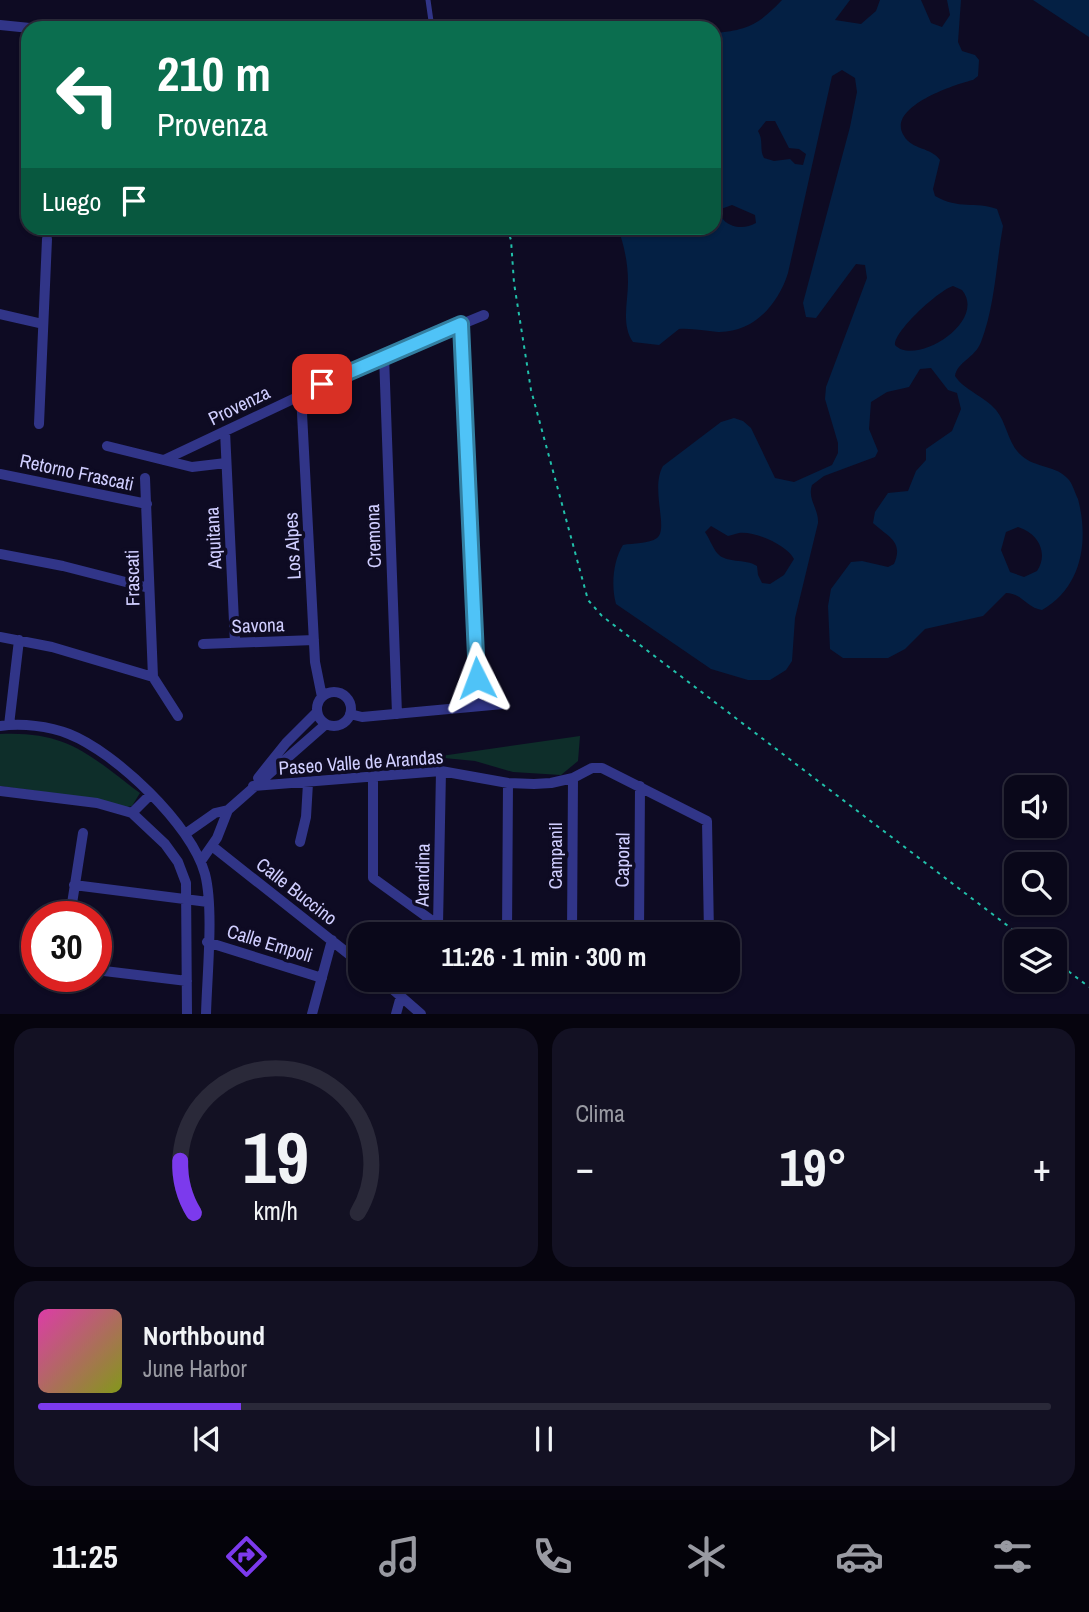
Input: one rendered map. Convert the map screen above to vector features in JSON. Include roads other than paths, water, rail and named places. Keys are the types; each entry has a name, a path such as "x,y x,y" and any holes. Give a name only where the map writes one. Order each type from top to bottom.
{"street":[{"path":"0,24 21,27"},
{"path":"39,424 47,239"},
{"path":"0,314 43,324"},
{"name":"Provenza","path":"164,460 384,356 484,315"},
{"path":"461,324 478,706"},
{"name":"Cremona","path":"384,356 397,714"},
{"name":"Los Alpes","path":"301,394 314,640 317,676 322,696"},
{"name":"Aquitana","path":"225,431 234,643"},
{"path":"107,446 192,467 226,463"},
{"name":"Retorno Frascati","path":"0,474 148,505"},
{"name":"Frascati","path":"145,478 153,677"},
{"path":"0,554 63,566 149,589"},
{"path":"0,637 153,677 178,716"},
{"path":"19,640 5,725 47,728 83,741 119,767 150,795 185,834 201,861 208,902 206,1013"},
{"name":"Savona","path":"203,644 314,640"},
{"path":"201,861 223,827 228,810 327,724 340,724 350,714 349,701 345,696 333,692 322,696 317,704 317,712 327,724"},
{"path":"350,714 362,717 503,704"},
{"path":"253,786 286,743 317,712"},
{"name":"Paseo Valle de Arandas","path":"253,786 441,771 508,783 551,783 573,778 597,767 707,821 709,922"},
{"name":"Arandina","path":"438,922 441,771"},
{"name":"Arandina","path":"373,776 373,878 428,922"},
{"name":"Campanil","path":"572,922 573,778"},
{"path":"300,842 306,817 308,783"},
{"path":"507,922 508,783"},
{"name":"Caporal","path":"639,922 640,786"},
{"path":"0,803 1,791 97,803 132,813 165,844 178,862 186,883 181,898 187,1013"},
{"path":"132,813 150,795"},
{"path":"185,834 215,813 228,810"},
{"path":"72,901 83,833"},
{"name":"Calle Buccino","path":"212,846 348,953"},
{"path":"75,885 208,902"},
{"path":"312,1013 332,940"},
{"name":"Calle Empoli","path":"207,942 322,978"},
{"path":"112,972 187,981"},
{"path":"396,992 421,1013"},
{"path":"396,1013 401,996"}],"lane":[{"path":"428,0 431,21"}],"water":[{"path":"782,0 850,0 835,20 861,24 876,11 880,0 921,0 931,23 942,27 950,15 947,0 961,0 958,42 962,51 975,55 979,60 978,76 925,99 904,116 901,125 907,141 940,160 933,189 935,196 952,203 997,209 1003,226 986,328 975,352 959,367 955,376 996,410 1022,456 1064,475 1069,480 1078,499 1083,531 1079,562 1074,576 1066,589 1042,610 1016,595 1006,593 983,616 925,629 905,649 888,658 843,658 830,649 828,606 831,589 851,562 862,561 888,567 894,564 897,556 896,545 873,523 875,512 888,493 908,491 916,471 926,460 926,449 952,431 961,409 957,393 948,390 931,368 920,369 909,387 887,392 871,402 869,429 878,451 875,457 824,476 812,485 811,495 818,523 795,618 792,661 786,670 770,680 748,680 711,669 616,604 613,582 615,566 623,545 650,541 660,533 658,486 663,466 721,422 734,418 751,428 775,478 794,482 832,465 838,453 838,443 825,399 826,387 867,278 865,265 856,264 816,318 806,317 803,303 857,92 855,78 842,70 832,76 788,273 771,306 742,328 718,332 679,329 659,345 633,342 627,328 628,282 620,235 721,235 721,217 737,227 756,223 755,215 732,205 721,209 721,32 744,28 759,21","holes":["766,121 775,121 789,148 799,149 806,154 803,165 795,164 790,159 774,161 764,158 758,131","953,286 962,290 967,302 965,315 958,327 932,346 905,350 895,345 909,321 928,303","711,526 728,536 739,533 753,534 778,544 794,559 784,575 770,584 762,583 757,566 721,556 705,532","1018,527 1036,539 1042,551 1037,571 1024,577 1010,572 1001,550 1006,532"]},
{"path":"1033,0 1089,0 1089,37"}]}
